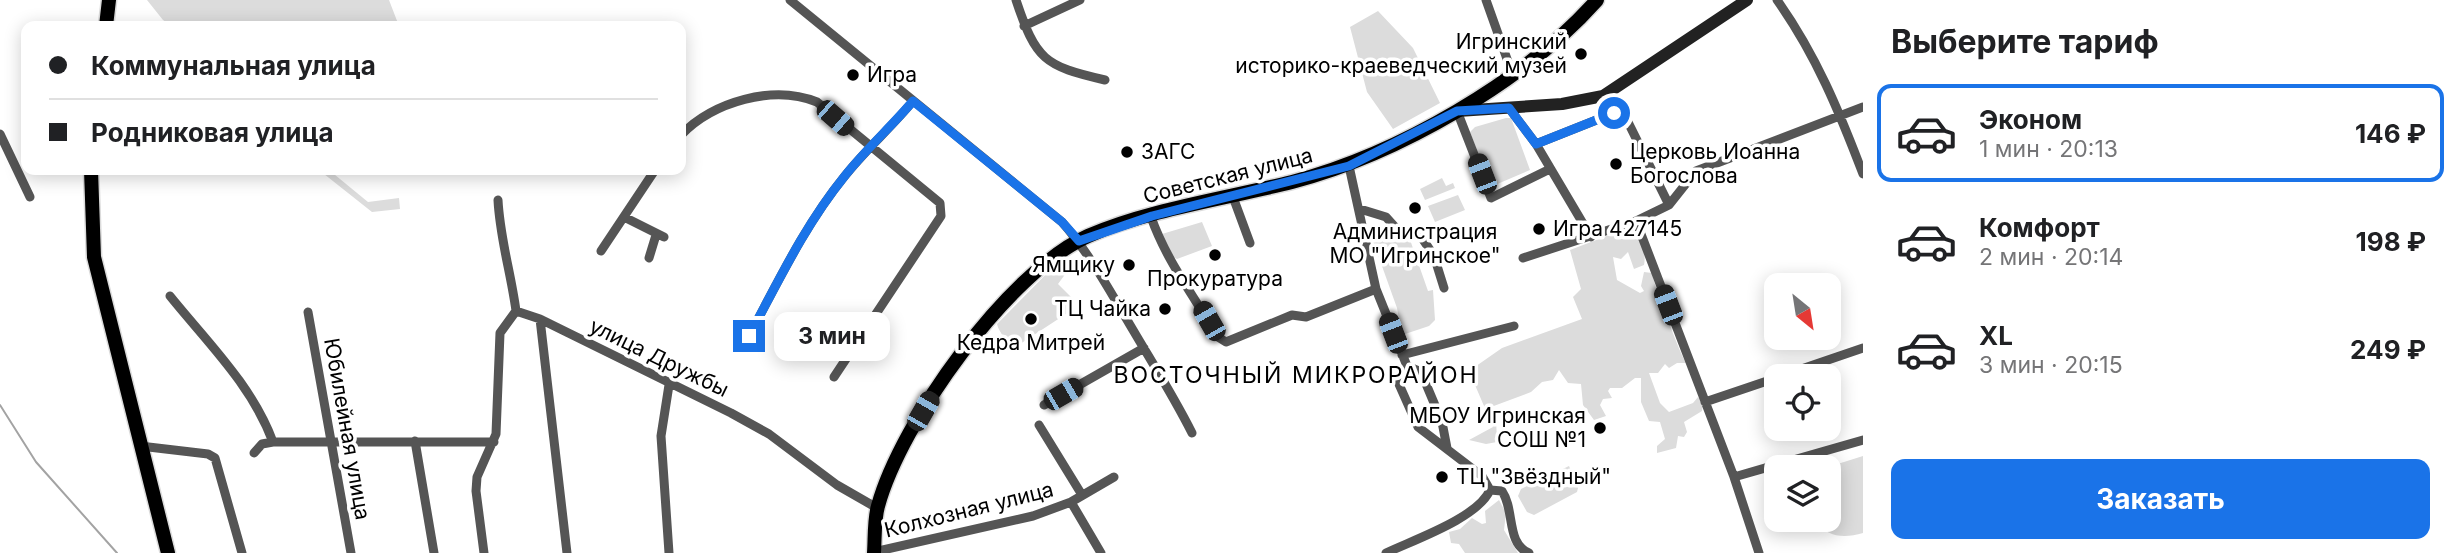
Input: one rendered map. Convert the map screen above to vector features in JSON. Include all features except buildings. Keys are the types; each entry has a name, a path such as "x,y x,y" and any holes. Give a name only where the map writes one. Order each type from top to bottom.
{"main road":[{"path":"107,21 109,0"},
{"name":"Советская улица","path":"874,553 877,508 897,457 936,389 1005,300 1054,254 1079,241 1152,216 1349,166 1457,111 1552,43 1597,0"},
{"path":"1457,111 1582,102 1603,96 1748,0"},
{"path":"1506,77 1503,100 1509,108"},
{"path":"90,175 94,257 168,553"}],"street":[{"path":"790,0 1062,222 1079,241 1192,433"},
{"path":"1016,0 1024,26 1038,51 1057,68 1105,80"},
{"path":"1024,26 1080,0"},
{"path":"1486,0 1506,77"},
{"path":"1777,0 1806,41 1841,116 1863,174"},
{"path":"686,131 704,116 734,102 770,96 793,96 817,102 940,203 941,216 834,377"},
{"path":"749,336 798,245 828,198 913,101"},
{"path":"1523,258 1636,221 1669,205 1696,171 1863,107"},
{"path":"1509,108 1536,144 1591,237"},
{"path":"1457,111 1491,198 1550,169"},
{"path":"1536,144 1614,113 1624,114 1669,205"},
{"path":"0,134 30,197"},
{"path":"1349,166 1376,289 1407,366 1420,372 1442,422 1447,449"},
{"path":"601,251 652,175"},
{"path":"1233,197 1250,243"},
{"path":"484,553 476,491 477,477 494,442 499,333 516,311 509,258 500,239 498,200"},
{"path":"1360,209 1386,217 1395,227 1420,235 1434,256 1444,288"},
{"path":"1152,216 1161,246 1182,284 1218,337 1226,342 1292,315 1306,317 1376,289"},
{"path":"624,217 660,236 649,258"},
{"path":"1636,221 1734,477 1759,553"},
{"path":"170,296 242,383 262,415 273,442"},
{"name":"улица Дружбы","path":"516,311 540,319 769,434 837,485 877,508"},
{"name":"Юбилейная улица","path":"308,312 351,553"},
{"path":"540,319 552,445 568,553"},
{"path":"1402,355 1514,326"},
{"path":"1044,405 1144,348"},
{"path":"1817,364 1863,348"},
{"path":"1386,553 1462,516 1478,506 1490,490 1488,481 1418,427 1398,382 1407,366"},
{"path":"1704,402 1764,382"},
{"path":"668,385 661,436 670,553"},
{"name":"Колхозная улица","path":"1039,425 1082,495"},
{"path":"1734,477 1863,440"},
{"path":"415,441 434,553"},
{"path":"254,453 262,444 273,442 494,442"},
{"path":"140,446 208,454 215,458 242,553"},
{"name":"Колхозная улица","path":"874,553 1033,516 1071,502 1114,477"},
{"path":"1490,490 1502,491 1509,501 1516,542 1530,553"},
{"name":"Колхозная улица","path":"1071,502 1101,552"}],"shaded area":[{"path":"147,0 389,0 397,21 164,21"},
{"path":"1378,11 1413,48 1440,103 1393,129 1367,92 1350,27"},
{"path":"1511,118 1530,170 1495,185 1489,182 1470,132 1475,127"},
{"path":"325,175 335,175 368,202 399,198 400,209 372,212"},
{"path":"1442,178 1446,186 1453,183 1455,188 1425,200 1420,189"},
{"path":"1458,195 1465,210 1435,222 1428,206"},
{"path":"1202,222 1212,246 1177,259 1171,256 1162,234"},
{"path":"1625,229 1641,244 1644,265 1634,269 1628,252 1621,259 1613,257 1617,280 1640,293 1644,291 1641,286 1644,272 1652,273 1686,363 1677,363 1669,368 1665,364 1658,373 1649,373 1660,403 1669,412 1693,403 1698,397 1703,403 1702,411 1684,422 1687,432 1684,437 1678,436 1676,448 1657,453 1657,446 1665,439 1660,422 1649,421 1641,402 1641,378 1635,378 1622,388 1610,388 1608,391 1612,398 1603,399 1600,405 1606,416 1594,420 1583,405 1581,384 1568,383 1559,370 1553,380 1542,382 1531,392 1491,407 1496,418 1497,442 1486,444 1469,440 1493,427 1469,371 1502,348 1582,319 1573,297 1581,289 1570,250"},
{"path":"1397,233 1408,234 1428,291 1433,290 1435,320 1429,326 1402,335 1397,308 1373,241"},
{"path":"1060,260 1069,269 1058,284 1074,300 1069,312 1017,346 1014,345 1002,334 997,324"},
{"path":"1863,456 1863,533 1849,536 1828,532 1841,532 1841,463"},
{"path":"1569,466 1578,488 1577,492 1534,515 1527,512 1518,496 1521,489"},
{"path":"1499,500 1506,513 1504,530 1518,553 1465,553 1459,544 1451,543 1449,532 1460,529 1472,518 1482,524 1486,523 1485,511"}],"waterway":[{"path":"0,405 36,462 117,553"}],"place":[{"name":"Игринский историко-краеведческий музей","path":"1581,54"},
{"name":"Игра","path":"853,75"},
{"name":"ЗАГС","path":"1127,152"},
{"name":"Церковь Иоанна Богослова","path":"1616,164"},
{"name":"Администрация МО \"Игринское\"","path":"1415,208"},
{"name":"Игра 427145","path":"1539,229"},
{"name":"Прокуратура","path":"1215,255"},
{"name":"Ямщику","path":"1129,265"},
{"name":"ТЦ Чайка","path":"1165,309"},
{"name":"Кедра Митрей","path":"1031,319"},
{"name":"МБОУ Игринская СОШ №1","path":"1600,428"},
{"name":"ТЦ \"Звёздный\"","path":"1442,477"}],"district":[{"name":"ВОСТОЧНЫЙ МИКРОРАЙОН","path":"1296,375"}],"route":[{"path":"749,336 798,245 828,198 845,175 894,125 913,101 1062,222 1079,241 1152,216 1349,166 1457,111 1509,108 1536,144 1614,113"}]}
